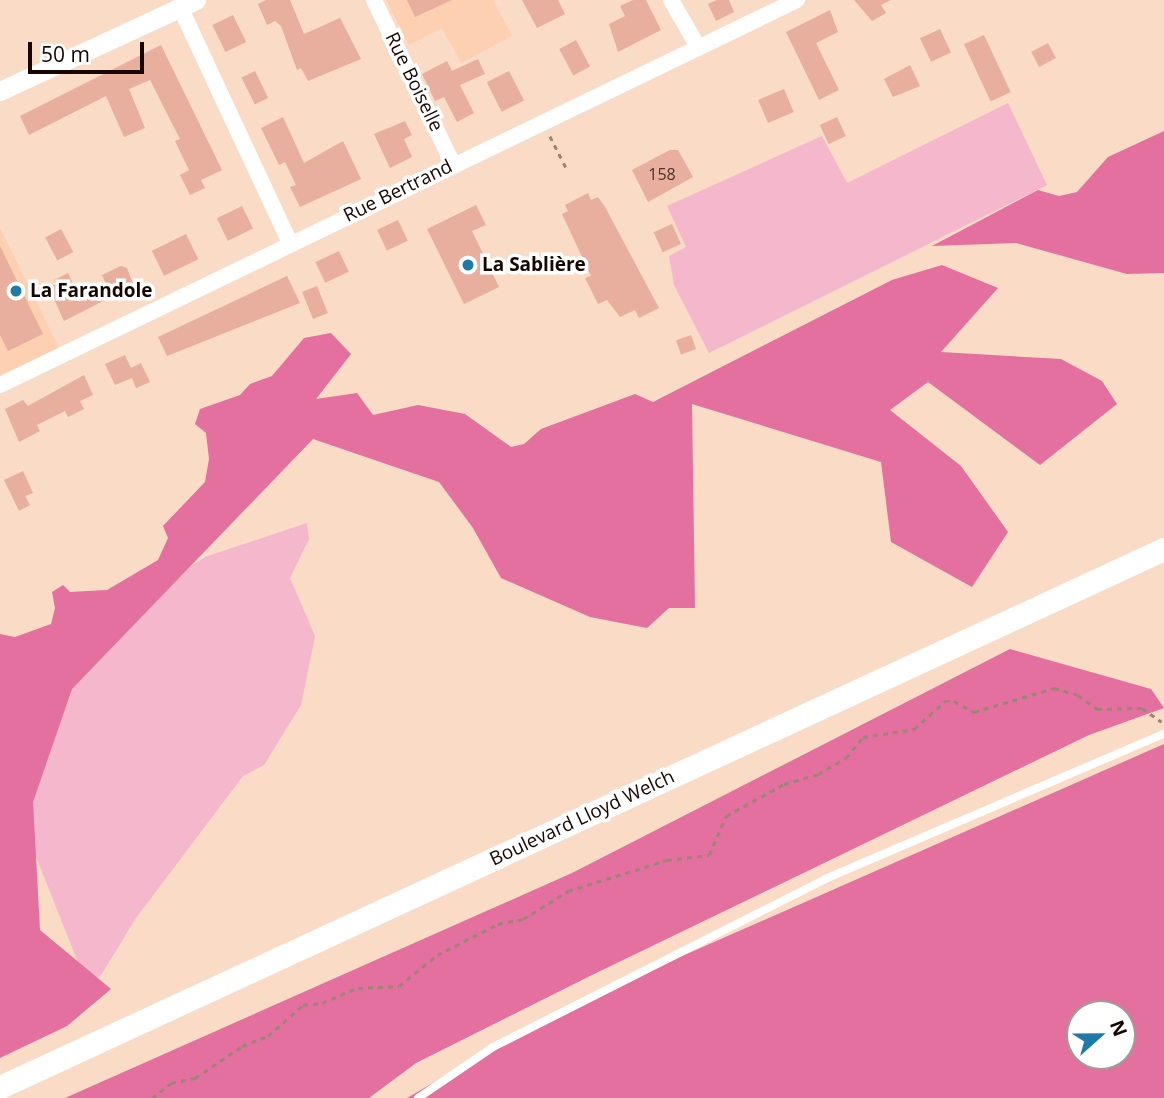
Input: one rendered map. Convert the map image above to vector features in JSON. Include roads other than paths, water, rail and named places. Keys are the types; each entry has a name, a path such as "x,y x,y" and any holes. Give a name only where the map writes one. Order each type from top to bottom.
{"main road":[{"name":"Boulevard Lloyd Welch","path":"0,1087 1164,549"}],"street":[{"name":"Rue Boiselle","path":"374,0 453,164"},
{"path":"671,0 698,47"},
{"name":"Rue Bertrand","path":"0,385 797,0"},
{"path":"0,91 188,4 290,243"}],"lane":[{"path":"418,1098 493,1047 825,879 1164,734"}],"place":[{"name":"La Sablière","path":"468,265"},
{"name":"La Farandole","path":"16,291"}]}
